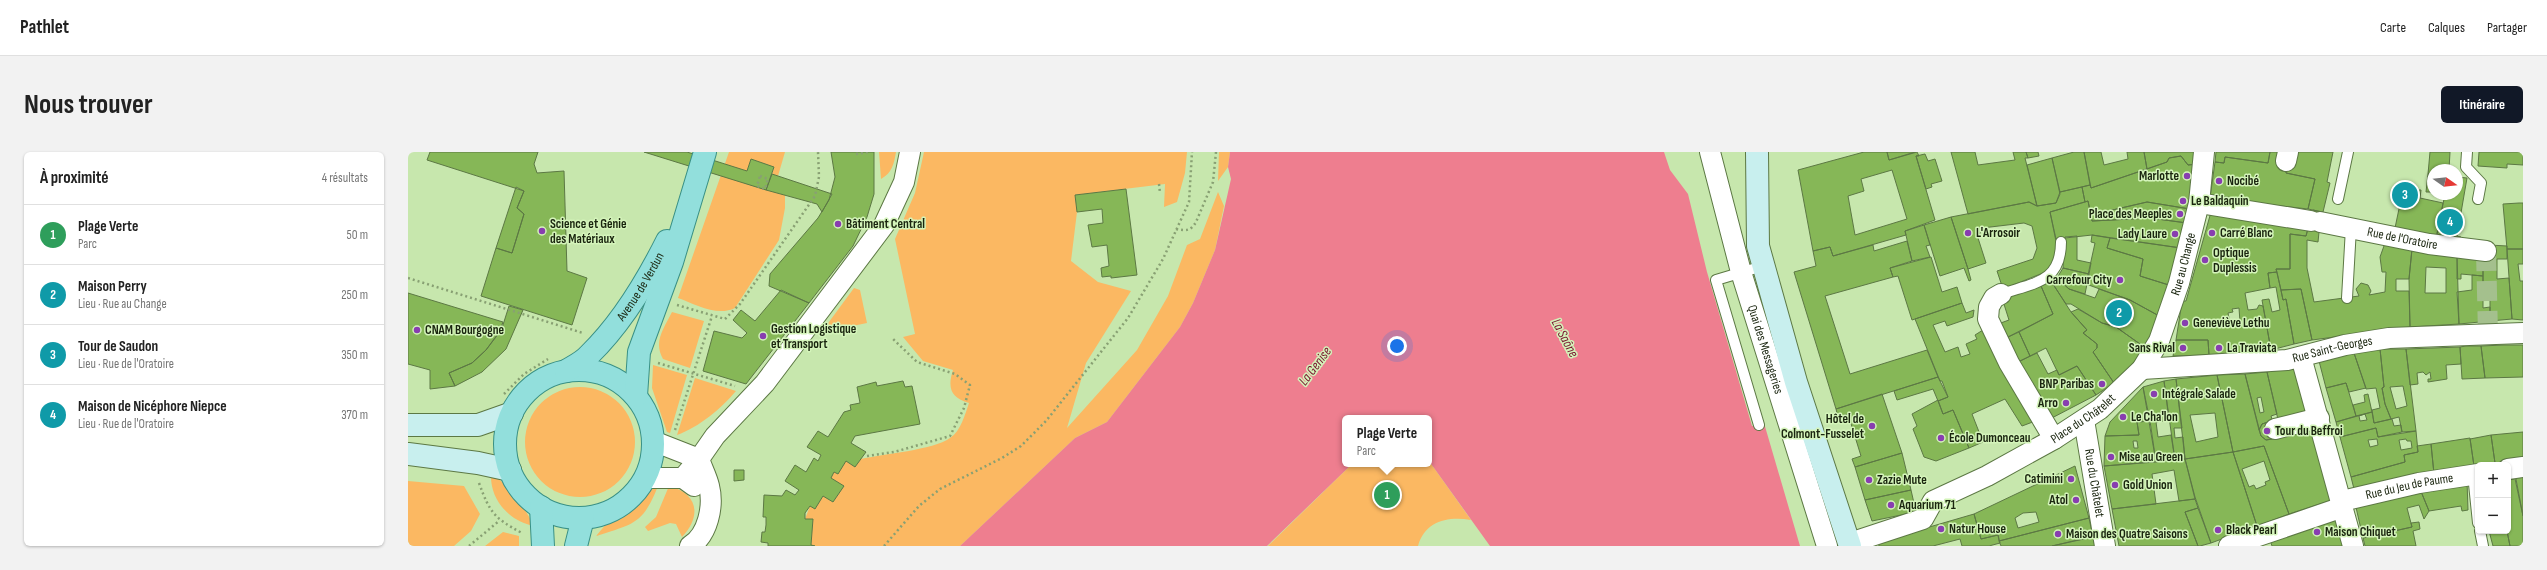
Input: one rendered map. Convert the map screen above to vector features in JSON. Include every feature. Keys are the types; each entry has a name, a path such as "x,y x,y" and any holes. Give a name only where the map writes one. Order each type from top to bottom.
{"main road":[{"name":"Avenue de Verdun","path":"636,396 639,352 672,262 705,152"},
{"name":"Quai des Messageries","path":"1757,152 1758,246 1796,382 1850,545"},
{"name":"Avenue de Verdun","path":"566,371 588,356 627,309 656,264 694,186"},
{"path":"586,370 605,374 622,383 636,396 648,418 653,441 651,460 645,478 634,494 619,506 601,514 583,518 561,516 541,507 521,489 510,470 506,451 507,431 512,413 522,398 534,385 549,376 566,371 586,370"},
{"path":"408,425 478,425 512,413"},
{"path":"408,454 478,463 510,470"},
{"path":"535,541 541,507"},
{"path":"576,546 583,518"}],"street":[{"path":"683,478 699,459 715,436 752,397 800,338 884,224 904,182 910,152"},
{"name":"Quai des Messageries","path":"1710,152 1741,272 1826,546"},
{"name":"Rue au Change","path":"2142,369 2159,341 2168,317 2190,243 2199,203 2204,152"},
{"name":"Rue de l'Oratoire","path":"2199,203 2315,221 2429,244 2486,251"},
{"path":"2000,294 1994,298 1989,307 1988,319 2009,363 2054,439"},
{"name":"Rue Saint-Georges","path":"2142,369 2265,362 2302,357 2345,345 2389,338 2523,333"},
{"path":"2302,357 2343,504 2352,546"},
{"name":"Place du Châtelet","path":"1850,545 1923,519 1933,501 1987,476 2054,439 2084,420 2121,391 2142,369"},
{"path":"2275,429 2319,418"},
{"name":"Rue du Châtelet","path":"2084,420 2104,546"},
{"path":"653,441 699,459 709,486 711,504 704,531 690,546"},
{"path":"2511,469 2523,467"},
{"name":"Rue du Jeu de Paume","path":"2228,546 2343,504 2419,483 2475,474"},
{"path":"645,478 683,478 695,487 709,486"}],"lane":[{"path":"2338,199 2348,152"},
{"path":"2467,152 2466,167 2481,183 2478,198"},
{"path":"2347,298 2352,228"},
{"path":"2000,294 2043,280 2051,275 2058,265 2061,242"},
{"path":"1759,425 1716,280 1763,266"},
{"path":"2481,534 2483,546"}],"path":[{"path":"670,303 712,316 724,318 740,304 809,209 819,186 818,152"},
{"path":"856,154 869,152"},
{"path":"884,546 919,506 940,488 1002,458 1021,446 1046,420 1128,318 1163,259 1189,202 1192,152"},
{"path":"1176,229 1186,231 1193,228 1213,182 1216,152"},
{"path":"760,176 768,179 767,181 765,189 758,186 760,176"},
{"path":"1159,184 1160,193"},
{"path":"408,278 591,335"},
{"path":"674,432 712,316"},
{"path":"867,456 894,452 950,436 964,408 970,385 955,374 917,362 892,338"},
{"path":"653,361 694,372 736,386 752,397"},
{"path":"471,481 479,482 487,505 499,521 535,541"},
{"path":"469,546 499,521"}],"shaded area":[{"path":"729,152 785,152 778,176 772,174 774,167 751,159 743,183 785,195 785,208 779,240 735,308 721,311 706,309 678,298"},
{"path":"879,152 896,152 892,168 885,177 881,179"},
{"path":"924,152 1187,152 1185,173 1177,202 1164,207 1165,184 1075,195 1077,212 1071,261 1098,282 1131,291 1086,363 1067,428 1137,350 1168,296 1187,245 1200,239 1218,192 1224,206 1215,250 1193,303 1180,327 1107,422 1075,438 960,546 811,545 813,520 805,519 810,506 815,509 823,496 833,502 844,486 831,478 834,472 838,474 846,461 855,467 861,459 920,449 942,442 950,438 957,431 969,403 958,398 952,391 950,382 953,370 923,361 903,337 915,334 895,239 915,193"},
{"path":"1219,152 1230,152 1228,167 1218,181"},
{"path":"854,288 860,290 867,323 828,331 826,326"},
{"path":"672,312 704,321 690,368 663,359 660,353 659,341 663,329"},
{"path":"653,365 687,375 670,433 667,432 652,388"},
{"path":"695,378 736,391 709,417 685,432 677,435"},
{"path":"580,387 601,391 619,403 631,421 635,442 631,463 619,481 601,493 580,497 559,493 541,481 529,463 525,442 529,421 541,403 559,391"},
{"path":"1432,465 1471,520 1454,519 1438,522 1426,531 1418,546 1268,546 1349,467 1432,467"},
{"path":"491,474 505,485 516,497 534,526 517,519 503,508 494,492"},
{"path":"408,481 464,486 480,514 471,531 454,546 408,546"},
{"path":"658,486 653,499 636,521 596,536 607,523 620,517 633,507 650,488"},
{"path":"669,486 679,489 686,494 694,506 692,521 682,537 676,524 670,523 648,531 645,527 656,517"},
{"path":"503,532 519,536 519,546 485,546"}],"water":[{"path":"1230,152 1664,152 1670,170 1688,194 1707,272 1752,426 1764,423 1800,546 1490,546 1432,465 1432,415 1342,415 1342,467 1349,467 1267,546 960,546 1075,438 1107,422 1180,327 1193,303 1215,250 1231,179 1228,167"}],"building":[{"name":"Science et Génie des Matériaux","path":"430,152 538,152 534,164 537,173 564,171 567,271 587,278 572,325 481,296 496,248 512,253 524,214 517,208 524,191 427,160"},
{"path":"644,152 687,152 747,171 751,159 774,167 766,190"},
{"name":"Bâtiment Central","path":"831,152 874,152 874,194 867,217 853,246 809,303 769,286 770,274 818,218 829,200 835,177"},
{"path":"1864,152 1887,152 1889,160 1917,152 1919,156 1916,156 1935,220 1905,231 1906,235 1833,256 1830,247 1813,251 1798,170","holes":["1892,170 1907,219 1855,235 1848,196 1864,191 1861,179"]},
{"path":"1887,152 1915,152 1889,160"},
{"path":"1951,152 1975,152 1978,165 2015,160 2013,152 2026,152 2028,158 2025,158 2037,206 2029,202 1968,214"},
{"path":"2026,152 2038,152 2039,156 2028,158"},
{"path":"2074,152 2084,152 2090,185 2060,192 2052,158"},
{"path":"2084,152 2101,152 2104,165 2128,159 2127,152 2144,152 2147,169 2091,188"},
{"path":"2144,152 2197,152 2198,164 2188,165 2181,156 2169,158 2167,162 2147,169"},
{"path":"2216,152 2270,152 2268,163 2225,157 2224,163 2215,162"},
{"path":"2270,152 2286,152 2286,173 2315,179 2308,209 2210,198 2215,162 2224,163 2225,157 2268,163"},
{"path":"2291,152 2333,152 2327,182 2330,183 2323,212 2308,209 2315,179 2286,173"},
{"path":"2430,152 2450,152 2449,164 2429,164"},
{"path":"2479,152 2523,152 2523,165 2507,164 2507,168 2478,166"},
{"path":"1925,154 1928,161 1935,159 1942,181 1931,184 1932,187 1926,189 1916,156"},
{"path":"2181,156 2188,165 2198,164 2190,209 2147,202 2091,215 2088,201 2085,202 2082,187 2090,185 2091,188 2167,162 2169,158"},
{"path":"2052,158 2060,194 2056,203 2037,206 2027,165"},
{"path":"772,174 832,194 822,212 817,204 766,190"},
{"path":"2463,178 2467,178 2457,236 2461,237 2460,243 2436,239 2444,200 2463,200"},
{"path":"2405,185 2412,188 2415,195 2412,202 2405,205 2398,202 2395,195 2398,188"},
{"path":"516,187 524,191 517,208 524,214 512,253 496,248"},
{"name":"L'Arrosoir","path":"2082,187 2085,202 2050,212 2058,251 2048,271 2003,289 1997,271 2033,259 2037,248 2032,226 2024,223 1982,228 1978,238 1986,263 1968,269 1951,217 2029,202 2037,206 2056,203 2060,192"},
{"path":"1126,189 1137,275 1111,278 1111,276 1102,277 1101,268 1109,266 1107,245 1092,247 1088,225 1103,223 1102,209 1077,212 1075,195"},
{"path":"2414,190 2421,190 2420,198 2443,203 2436,239 2395,228 2400,204 2408,204 2413,201 2415,196"},
{"path":"2088,201 2092,221 2150,218 2187,223 2181,248 2092,235 2056,239 2050,212"},
{"path":"2147,202 2190,209 2187,223 2150,218 2092,221 2091,215"},
{"path":"2523,203 2523,249 2507,249 2503,204"},
{"path":"2313,210 2321,212 2318,242 2307,240 2307,268 2314,302 2359,296 2356,289 2361,283 2368,285 2371,291 2369,295 2385,292 2386,272 2382,272 2380,257 2385,243 2412,249 2409,279 2396,279 2396,291 2409,291 2410,327 2312,340 2301,289 2281,290 2276,269 2290,269 2290,234 2306,236"},
{"path":"2211,212 2308,228 2306,236 2290,234 2290,269 2276,269 2277,272 2268,273 2270,288 2245,293 2248,310 2257,309 2259,305 2263,306 2271,350 2209,355 2208,340 2176,340 2181,308 2183,301 2186,301","holes":["2239,308 2240,322 2230,323 2228,313 2233,312 2232,309"]},
{"path":"1951,217 1968,269 1971,280 1969,281 1964,268 1940,276 1924,225"},
{"path":"1924,225 1930,245 1926,246 1930,257 1912,261 1905,231"},
{"name":"Carrefour City","path":"2092,235 2110,238 2107,248 2143,259 2140,276 2172,286 2161,317 2130,300 2086,284 2095,243 2091,242"},
{"path":"2077,236 2077,260 2091,263 2089,274 2063,268 2065,237"},
{"path":"2110,238 2181,248 2172,286 2140,276 2143,259 2107,248"},
{"path":"1907,241 1912,261 1890,268 1893,277 1825,296 1850,374 1927,350 1938,377 1836,409 1794,272 1816,266 1813,251 1830,247 1833,256 1873,245 1874,251"},
{"path":"2489,245 2507,246 2507,259 2497,259 2497,279 2509,278 2512,319 2490,321 2490,296 2483,296 2483,257"},
{"path":"2412,249 2457,255 2459,324 2410,327 2409,279","holes":["2426,267 2446,268 2446,293 2425,293"]},
{"path":"2507,249 2523,249 2523,264 2518,264 2520,281 2523,281 2523,320 2512,319"},
{"path":"2457,255 2483,257 2483,276 2461,274 2461,279 2457,279"},
{"path":"1931,257 1942,292 1957,287 1962,303 1912,320 1898,276 1893,277 1890,268"},
{"path":"2063,268 2089,274 2085,294 2069,289 2057,278"},
{"path":"2277,272 2283,300 2286,299 2294,344 2271,350 2262,300 2269,299 2272,312 2280,310 2276,287 2270,288 2268,273"},
{"path":"2472,275 2483,276 2483,308 2490,307 2490,321 2459,324 2457,292 2472,290"},
{"path":"2057,278 2069,289 2095,298 2099,289 2130,300 2161,317 2147,349 2116,327 2102,323 2071,304 2066,304 2051,281"},
{"path":"2051,281 2071,312 2087,330 2083,333 2097,344 2097,348 2093,352 2114,383 2096,395 2077,366 2059,375 2046,348 2030,356 2019,332 2053,314 2041,286"},
{"path":"2041,286 2053,314 2006,338 1998,324 2009,320 2002,298"},
{"path":"2301,289 2312,340 2294,344 2286,299 2283,300 2281,290"},
{"name":"Gestion Logistique et Transport","path":"781,290 809,303 746,384 703,371 714,331 742,338 747,333 733,320 741,310 755,321"},
{"path":"408,293 503,322 499,333 486,350 472,363 449,373 455,386 430,389 430,370 408,364"},
{"path":"1962,303 1966,313 1974,310 1973,317 1947,326 1945,321 1933,325 1945,352 1958,347 1961,357 1970,354 1966,344 1977,339 1975,335 1983,330 2038,420 2022,426 2005,399 1972,414 1983,442 1969,448 1953,410 1943,414 1938,401 1948,397 1915,319"},
{"path":"509,306 523,310 506,349 482,372 455,386 449,373 472,363 486,350 502,328"},
{"path":"2078,309 2102,323 2116,327 2147,349 2131,370 2114,383 2093,352 2097,348 2097,344 2083,333 2087,330 2071,312"},
{"path":"2019,332 2030,356 2018,362 2006,338"},
{"path":"2176,340 2208,340 2209,355 2173,356"},
{"path":"2523,345 2523,377 2485,378 2481,346"},
{"path":"2481,346 2485,378 2462,379 2460,347"},
{"path":"2460,347 2461,364 2446,365 2447,379 2428,382 2428,379 2431,379 2430,372 2426,375 2423,372 2417,373 2418,384 2410,385 2406,349"},
{"path":"2380,349 2406,349 2416,431 2402,432 2399,417 2391,419 2385,404 2382,388 2384,387","holes":["2403,386 2407,406 2396,409 2390,387"]},
{"path":"2380,349 2384,387 2382,388 2385,404 2391,419 2374,423 2372,410 2380,408 2376,388 2366,389 2354,353"},
{"path":"2037,353 2048,374 2057,370 2059,375 2077,366 2096,395 2048,420 2018,362"},
{"path":"2354,353 2366,388 2349,392 2346,383 2326,388 2319,361"},
{"path":"2297,367 2310,416 2279,424 2267,372"},
{"path":"2267,372 2277,414 2271,416 2274,425 2268,422 2262,424 2259,430 2245,374","holes":["2261,397 2264,412 2260,413 2257,398"]},
{"path":"2245,374 2261,436 2266,440 2312,424 2332,500 2289,514 2264,446 2233,452 2217,375"},
{"path":"2217,375 2233,452 2185,459 2176,379","holes":["2215,413 2218,437 2196,442 2190,415"]},
{"path":"1938,377 1948,397 1938,401 1933,389 1897,400 1894,391"},
{"path":"2176,379 2182,428 2174,428 2175,438 2183,437 2185,459 2175,460 2164,381"},
{"path":"903,381 905,387 912,386 920,424 855,436 851,443 866,452 855,467 846,461 838,474 834,472 831,478 844,486 833,502 823,496 815,509 810,506 805,513 805,519 813,519 811,545 815,546 768,546 768,543 761,542 762,532 765,532 766,525 766,517 763,517 764,495 782,496 786,490 795,495 799,490 785,481 795,465 806,472 814,458 818,461 821,455 807,447 818,431 828,437 844,412 851,410 850,405 860,403 857,387 876,382 877,386"},
{"path":"2164,381 2169,420 2156,422 2158,437 2171,435 2175,460 2156,462 2143,387"},
{"path":"2346,383 2356,416 2336,422 2326,388"},
{"path":"2143,387 2150,421 2137,422 2139,435 2105,436 2110,422"},
{"name":"Hôtel de Colmont-Fusselet","path":"1882,394 1902,453 1855,467 1852,459 1861,456 1848,414 1838,417 1836,409"},
{"path":"2368,394 2372,412 2356,416 2353,405 2365,402 2364,395"},
{"name":"École Dumonceau","path":"1938,400 1943,414 1953,410 1969,448 1936,461 1924,457 1913,429 1917,426 1912,414"},
{"path":"2372,412 2374,423 2392,419 2394,426 2401,425 2402,432 2378,437 2376,428 2340,437 2336,422","holes":["2365,414 2367,420 2360,421 2359,416"]},
{"path":"2150,421 2156,462 2104,466 2105,436 2139,435 2137,422","holes":["2133,441 2137,441 2138,448 2134,448"]},
{"name":"Tour du Beffroi","path":"2268,422 2272,439 2266,440 2261,436 2259,430 2262,424"},
{"path":"2376,428 2378,437 2416,431 2418,452 2404,455 2405,462 2351,477 2340,437","holes":["2377,439 2378,445 2370,447 2368,440","2406,439 2407,441 2411,441 2412,448 2401,450 2399,440"]},
{"path":"2523,432 2523,459 2495,462 2491,435"},
{"path":"2491,435 2495,462 2475,462 2474,466 2470,439"},
{"path":"2470,438 2474,466 2434,474 2431,444"},
{"path":"2431,444 2434,474 2354,489 2351,477 2405,462 2404,455 2418,452 2417,446"},
{"path":"2264,446 2289,514 2257,526 2233,452","holes":["2264,461 2270,480 2265,482 2266,485 2256,489 2254,485 2249,487 2242,469"]},
{"path":"2233,452 2257,526 2211,543 2195,497 2185,459"},
{"path":"1902,453 1911,490 1865,500 1855,467"},
{"path":"2185,459 2195,499 2179,501 2174,470 2152,474 2156,504 2112,509 2104,466"},
{"path":"2075,466 2089,518 1999,541 1998,535 1981,539 1974,514","holes":["2036,512 2039,522 2018,528 2015,518 2023,513"]},
{"path":"734,470 744,470 744,480 734,481"},
{"path":"2523,473 2523,516 2515,474"},
{"path":"2514,474 2523,516 2523,546 2510,546 2508,534 2511,534 2511,480 2514,479"},
{"path":"2467,481 2468,510 2462,511 2461,506 2429,511 2420,489"},
{"path":"2420,489 2429,511 2424,519 2419,505 2407,508 2412,527 2363,538 2355,503"},
{"name":"Aquarium 71","path":"1911,490 1916,512 1872,521 1865,500"},
{"path":"2195,499 2198,508 2185,512 2198,546 2119,546 2112,509"},
{"path":"2198,508 2211,543 2200,546 2198,546 2185,512"},
{"path":"1974,514 1981,539 1998,535 2000,543 1989,546 1962,546 1960,539 1933,546 1879,546 1878,542"},
{"name":"Maison des Quatre Saisons","path":"2089,518 2093,537 2052,546 2001,546 1999,541"},
{"name":"Maison Chiquet","path":"2337,519 2344,546 2272,546 2270,540"},
{"path":"2419,522 2420,529 2413,531 2416,546 2365,546 2363,538 2412,527 2411,523"},
{"path":"2490,534 2508,534 2510,546 2493,546"},
{"path":"2093,537 2095,546 2052,546 2073,541"}],"tunnel":[{"path":"2486,251 2488,334"}],"place":[{"name":"Marlotte","path":"2187,176"},
{"name":"Nocibé","path":"2219,181"},
{"name":"Tour de Saudon","path":"2405,195"},
{"name":"Le Baldaquin","path":"2183,201"},
{"name":"Place des Meeples","path":"2180,214"},
{"name":"Maison de Nicéphore Niepce","path":"2450,222"},
{"name":"Bâtiment Central","path":"838,224"},
{"name":"Science et Génie des Matériaux","path":"542,231"},
{"name":"L'Arrosoir","path":"1968,233"},
{"name":"Carré Blanc","path":"2212,233"},
{"name":"Lady Laure","path":"2175,234"},
{"name":"Optique Duplessis","path":"2205,260"},
{"name":"Carrefour City","path":"2120,280"},
{"name":"Maison Perry","path":"2119,313"},
{"name":"Geneviève Lethu","path":"2185,323"},
{"name":"CNAM Bourgogne","path":"417,330"},
{"name":"Gestion Logistique et Transport","path":"763,336"},
{"name":"Sans Rival","path":"2183,348"},
{"name":"La Traviata","path":"2219,348"},
{"name":"BNP Paribas","path":"2102,384"},
{"name":"Intégrale Salade","path":"2154,394"},
{"name":"Arro","path":"2066,403"},
{"name":"Le Cha'lon","path":"2123,417"},
{"name":"Hôtel de Colmont-Fusselet","path":"1872,426"},
{"name":"Tour du Beffroi","path":"2267,431"},
{"name":"École Dumonceau","path":"1941,438"},
{"name":"Mise au Green","path":"2111,457"},
{"name":"Catimini","path":"2071,479"},
{"name":"Zazie Mute","path":"1869,480"},
{"name":"Gold Union","path":"2115,485"},
{"name":"Plage Verte","path":"1387,495"},
{"name":"Atol","path":"2076,500"},
{"name":"Aquarium 71","path":"1891,505"},
{"name":"Natur House","path":"1941,529"},
{"name":"Black Pearl","path":"2218,530"},
{"name":"Maison Chiquet","path":"2317,532"},
{"name":"Maison des Quatre Saisons","path":"2058,534"}],"water label":[{"name":"La Saône","path":"1565,338"},
{"name":"La Genise","path":"1315,366"}]}
